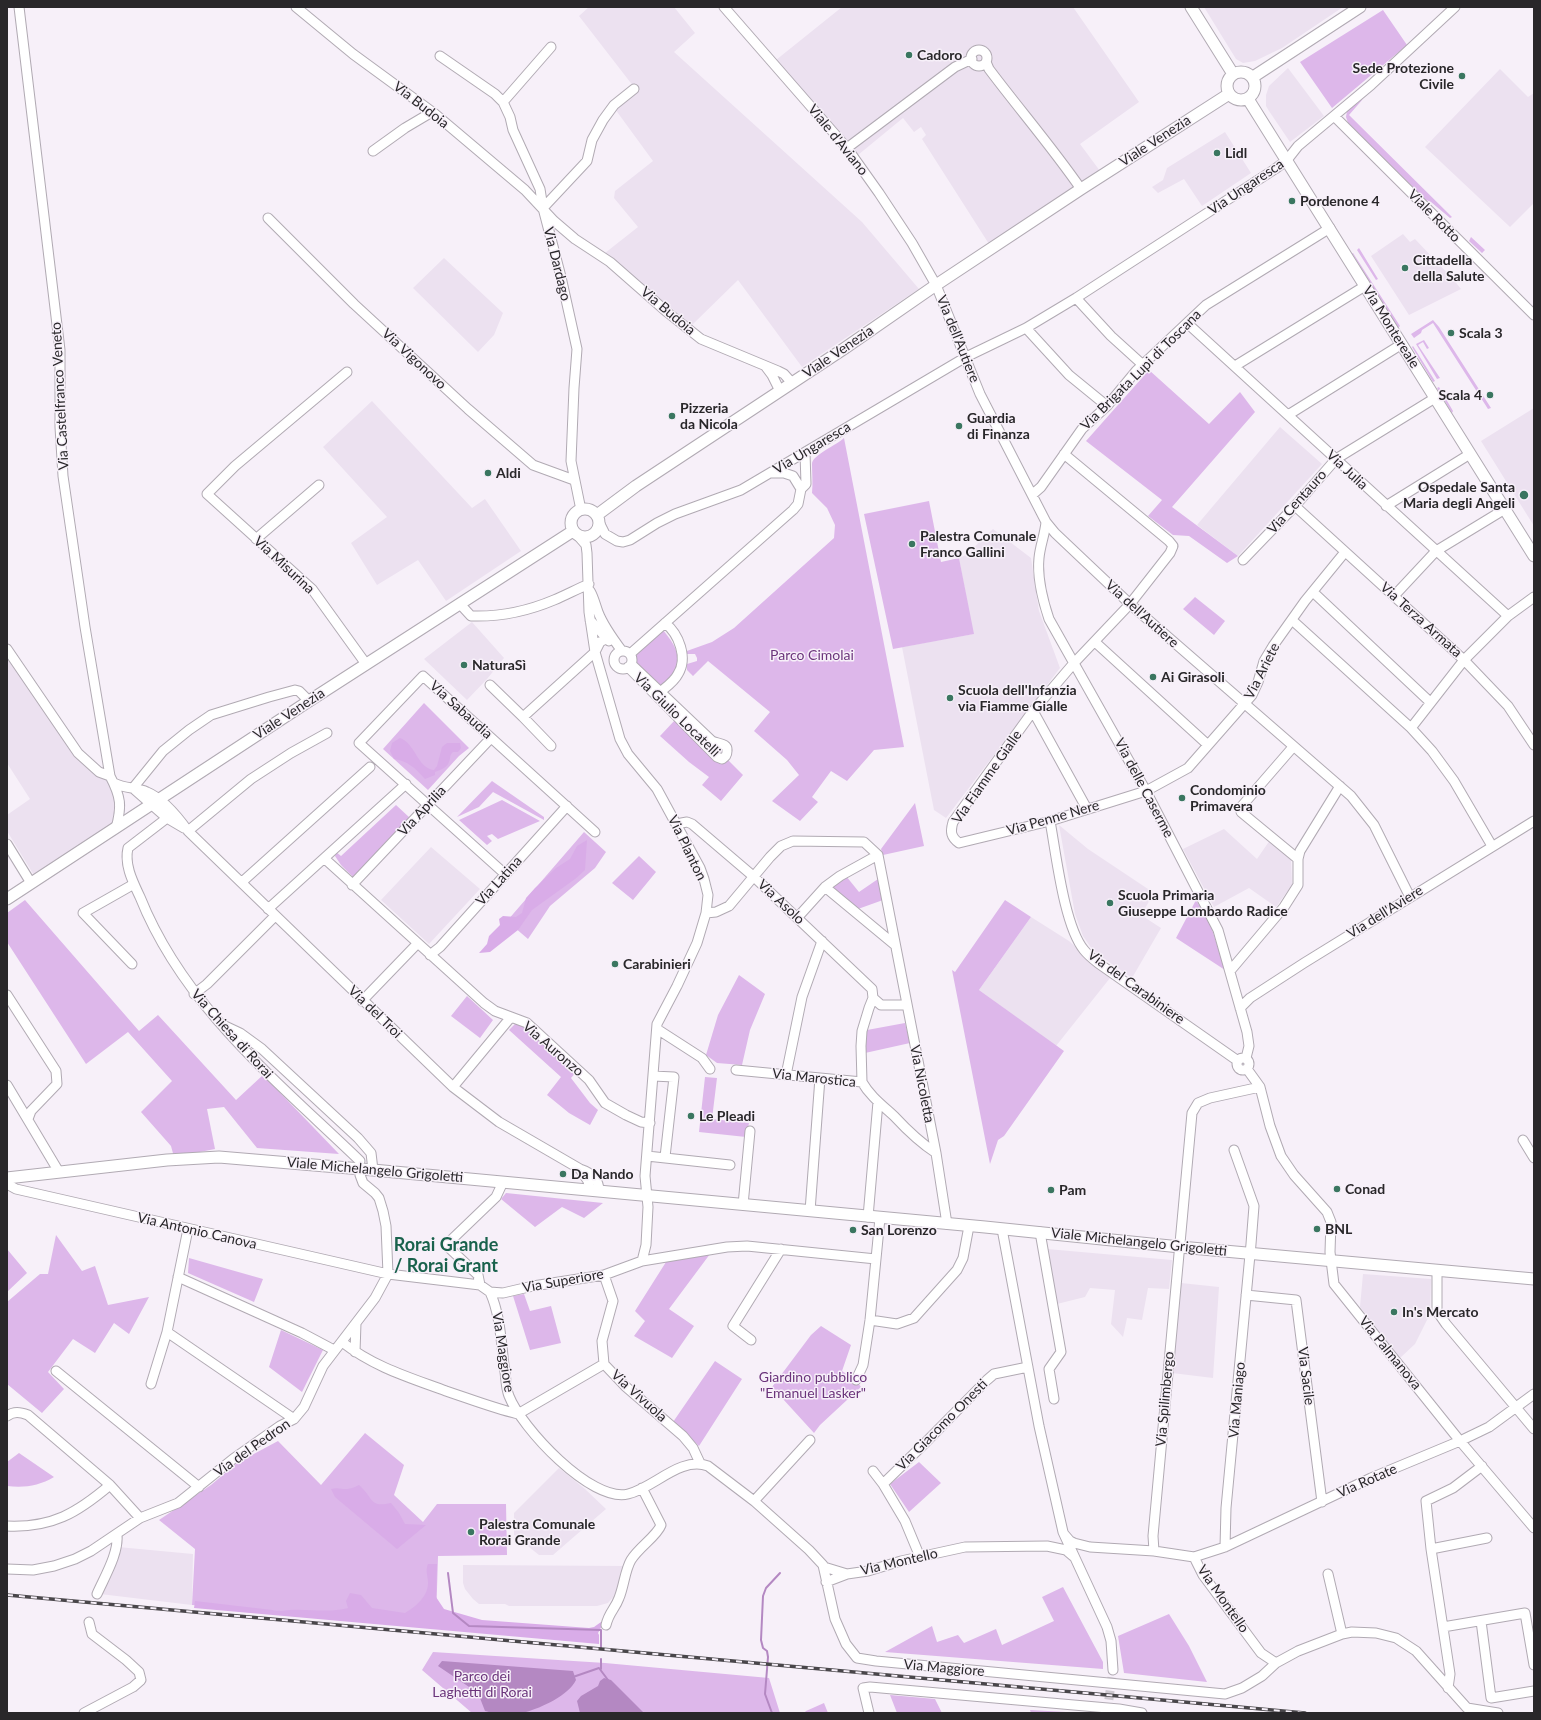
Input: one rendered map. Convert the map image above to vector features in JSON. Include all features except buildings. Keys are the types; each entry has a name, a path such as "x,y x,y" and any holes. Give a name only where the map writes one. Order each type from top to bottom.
{"main road":[{"path":"1191,7 1234,74"},
{"path":"1252,77 1360,7"},
{"path":"1242,72 1252,77 1256,89 1248,99 1235,99 1229,94 1227,85 1230,77 1234,74 1242,72"},
{"name":"Viale Venezia","path":"7,899 460,604 576,534 588,538 592,536 598,530 598,518 636,486 792,383 936,284 1229,94"},
{"name":"Via Montereale","path":"1248,99 1534,556"},
{"path":"576,534 570,522 574,514 580,510 590,510 598,518"},
{"name":"Viale Michelangelo Grigoletti","path":"7,1178 167,1160 219,1157 503,1182 1040,1232 1180,1247 1534,1279"}],"street":[{"name":"Via Castelfranco Veneto","path":"19,7 60,350 60,427 63,476 85,626 112,780 121,810 116,828"},
{"name":"Via Budoia","path":"296,7 353,54 432,112 525,190 559,226 575,239 610,262 667,312 701,338 784,374 792,383"},
{"name":"Viale d'Aviano","path":"724,7 847,148 908,237 936,284"},
{"name":"Via Ungaresca","path":"598,518 605,534 617,542 630,540 657,523 675,514 741,490 966,357 1026,328 1076,298 1275,170 1287,160 1298,146 1405,54 1455,7"},
{"path":"503,102 551,47"},
{"name":"Via Dardago","path":"440,56 495,94 503,102 510,117 513,130 540,189 543,208 577,349 571,461 580,510"},
{"path":"847,148 955,67 972,59 977,65 982,65 986,62 989,69 1027,119 1042,136 1081,189"},
{"path":"543,208 587,161 592,140 603,120 614,105 634,90"},
{"path":"373,151 405,128 432,112"},
{"name":"Viale Rotto","path":"1334,116 1534,315"},
{"name":"Via Vigonovo","path":"268,218 354,304 468,409 533,465 574,480"},
{"name":"Via Brigata Lupi di Toscana","path":"1033,494 1041,487 1082,429 1107,406 1143,365 1206,305 1330,228"},
{"name":"Via dell'Autiere","path":"936,284 980,394 1033,494 1046,522 1075,553 1130,604 1244,705 1351,796 1374,825 1410,897"},
{"path":"1235,366 1365,286"},
{"path":"1076,298 1111,336 1143,365"},
{"name":"Via Julia","path":"1187,323 1508,616"},
{"path":"1026,328 1070,375 1107,406"},
{"path":"1288,415 1402,344"},
{"path":"766,367 780,391"},
{"name":"Via Misurina","path":"347,372 235,466 206,494 312,589 366,664"},
{"name":"Via Centauro","path":"1243,560 1295,506 1336,459 1435,398"},
{"name":"Via Giulio Locatelli","path":"590,620 607,638 623,652 633,659 630,666 622,669 615,664 614,658 623,652 665,623 798,504 801,489 806,484 805,453"},
{"name":"Via Fiamme Gialle","path":"959,843 952,838 952,822 1033,712 1074,663 1130,604 1170,553 1173,546 1169,541 1064,454"},
{"path":"1386,506 1470,454"},
{"path":"792,460 805,469"},
{"path":"792,460 793,476 801,489"},
{"path":"772,473 784,473 793,476"},
{"path":"256,539 319,485"},
{"name":"Via Terza Armata","path":"1295,506 1464,660 1508,706 1534,745"},
{"path":"1394,596 1436,550 1505,510"},
{"name":"Via delle Caserme","path":"1046,522 1039,558 1044,599 1049,619 1146,791 1218,930 1249,1046 1242,1060"},
{"name":"Via Planton","path":"576,534 586,545 590,620 595,652 620,739 628,754 656,789 676,824 704,879 708,895 706,913 697,943 678,986 658,1024 645,1176 647,1196"},
{"name":"Via Ariete","path":"1146,791 1188,768 1244,705 1252,695 1258,682 1264,661 1284,630 1345,552"},
{"path":"460,604 471,616 488,617 505,614 554,600 588,586"},
{"name":"Via Giulio Locatelli","path":"588,586 598,612 615,642 623,652"},
{"path":"1313,592 1430,702"},
{"path":"1411,728 1464,660 1508,616 1534,597"},
{"path":"1292,620 1411,728 1432,751 1454,781 1492,846"},
{"name":"Via Giulio Locatelli","path":"660,692 678,674 682,657 677,639 670,627 665,623"},
{"path":"523,717 595,652 600,642 607,638"},
{"path":"1094,642 1208,745"},
{"path":"7,649 78,753 98,772 121,787 133,788 147,792 155,802"},
{"name":"Via Giulio Locatelli","path":"630,666 712,741 724,744 728,753 726,757 722,759 717,757 630,666"},
{"name":"Via Sabaudia","path":"406,784 360,743 423,676 595,832"},
{"path":"490,686 551,746"},
{"path":"133,788 163,751 211,715 295,690 299,691 309,701"},
{"path":"1033,712 1087,809"},
{"path":"188,831 251,778 327,733"},
{"name":"Via Aprilia","path":"352,885 491,738"},
{"path":"1293,747 1241,807 1241,812 1298,860"},
{"path":"242,882 370,767"},
{"path":"268,909 325,859 406,784 505,874"},
{"path":"1230,971 1284,907 1298,885 1298,860 1300,851 1340,786"},
{"name":"Via Penne Nere","path":"959,843 1050,821 1146,791"},
{"name":"Via del Troi","path":"155,802 167,818 188,831"},
{"name":"Via del Troi","path":"155,802 178,817 188,831 453,1087 498,1122 580,1169 592,1174 596,1179 595,1191"},
{"name":"Via Latina","path":"430,955 440,947 567,806"},
{"name":"Via Chiesa di Rorai","path":"167,818 128,848 126,855 134,884 156,935 194,994 220,1024 240,1046 293,1098 360,1161"},
{"name":"Via del Carabiniere","path":"1050,821 1065,904 1074,930 1084,950 1098,963 1242,1060"},
{"name":"Via dell'Aviere","path":"1240,1008 1250,998 1534,821"},
{"name":"Via Asolo","path":"676,824 687,822 692,824 753,876 866,981 872,989 873,998"},
{"path":"706,913 716,912 730,906 753,876 781,846 793,841 864,842 878,855 840,876 825,887 797,918"},
{"path":"7,844 31,882"},
{"name":"Via Nicoletta","path":"878,855 936,1153 947,1224"},
{"name":"Via Auronzo","path":"325,859 484,1003 495,1011 527,1023 558,1050 588,1080 605,1103 641,1122 650,1123"},
{"path":"132,964 83,914 134,884"},
{"path":"825,887 895,945"},
{"path":"194,994 275,916"},
{"path":"786,1075 802,997 822,941"},
{"path":"362,1000 418,944"},
{"path":"7,995 56,1071 57,1084 31,1111 28,1119"},
{"path":"862,1082 862,1031 873,998 881,1005 907,1005"},
{"path":"453,1087 511,1017"},
{"path":"220,1024 240,1033 262,1049 358,1138 371,1153 373,1170"},
{"path":"657,1029 702,1058 710,1069"},
{"path":"1242,1060 1237,1065 1240,1070 1247,1069 1260,1087 1270,1126 1281,1156 1294,1175 1328,1212 1332,1231 1331,1261"},
{"name":"Via Marostica","path":"736,1070 862,1082 867,1091 919,1142 936,1153"},
{"path":"654,1076 674,1077 666,1157"},
{"path":"810,1211 820,1078"},
{"path":"7,1085 59,1172"},
{"name":"Via Spilimbergo","path":"1154,1551 1153,1536 1192,1113 1198,1103 1210,1098 1260,1087"},
{"path":"868,1217 878,1102"},
{"path":"743,1205 750,1131"},
{"path":"1523,1140 1534,1158"},
{"name":"Via Maniago","path":"1225,1547 1226,1508 1254,1206 1234,1150"},
{"path":"647,1156 730,1165"},
{"path":"360,1175 363,1183 379,1198 383,1211 386,1226 388,1274"},
{"path":"490,1292 480,1285 478,1275 446,1245 496,1197 503,1182"},
{"name":"Via Antonio Canova","path":"7,1184 23,1190 188,1229 388,1274 480,1285"},
{"path":"642,1261 646,1245 648,1212 647,1196"},
{"path":"856,1380 863,1365 870,1320 880,1218"},
{"path":"870,1320 897,1324 914,1318 957,1270 963,1258 969,1226"},
{"path":"151,1384 167,1332 188,1229"},
{"path":"1002,1229 1039,1426 1064,1534 1107,1627 1111,1641 1113,1670"},
{"path":"1040,1232 1061,1352 1049,1369 1054,1400"},
{"name":"Via Superiore","path":"490,1292 503,1293 533,1286 604,1275 642,1261 727,1247 747,1246 876,1259"},
{"path":"751,1340 733,1326 782,1249"},
{"name":"Via Palmanova","path":"1331,1261 1334,1284 1460,1441 1534,1528"},
{"path":"1437,1270 1437,1310 1446,1324 1534,1429"},
{"name":"Via del Pedron","path":"7,1569 33,1570 75,1559 91,1551 140,1518 178,1503 233,1459 280,1426 294,1419 304,1407 323,1366 375,1298 388,1274"},
{"name":"Via Vivuola","path":"604,1275 613,1301 602,1340 604,1364 625,1386 683,1436 693,1448 700,1463"},
{"path":"178,1277 302,1333 334,1350"},
{"name":"Via Maggiore","path":"490,1292 496,1306 509,1395 518,1414 537,1438 558,1461 570,1471 586,1481 613,1494 627,1494 642,1488 681,1467 700,1463"},
{"name":"Via Sacile","path":"1246,1295 1296,1300 1322,1502"},
{"path":"355,1352 356,1323"},
{"path":"167,1332 294,1419"},
{"path":"342,1342 355,1352 377,1365 399,1374 499,1410 518,1414 604,1364"},
{"name":"Via Giacomo Onesti","path":"883,1484 994,1374 1028,1367"},
{"path":"56,1371 199,1487"},
{"name":"Via Rotate","path":"1194,1557 1225,1547 1371,1478 1460,1441 1489,1427 1517,1408 1534,1394"},
{"path":"7,1416 11,1413 20,1412 28,1415 110,1485 140,1518"},
{"path":"754,1501 810,1440"},
{"path":"700,1463 708,1466 754,1501 809,1550 824,1567"},
{"path":"1448,1688 1450,1674 1431,1549 1426,1501 1453,1488 1482,1466"},
{"path":"873,1471 883,1484 905,1521 920,1557"},
{"path":"7,1526 21,1527 52,1522 86,1506 110,1485"},
{"path":"606,1625 608,1614 617,1604 630,1561 661,1525 642,1488"},
{"path":"97,1594 116,1550 118,1541 117,1534"},
{"path":"1047,1546 1058,1543 1064,1534"},
{"name":"Via Montello","path":"1064,1534 1070,1541 1090,1547 1154,1551 1194,1557 1203,1575 1261,1653 1276,1663"},
{"path":"1431,1549 1487,1538"},
{"name":"Via Montello","path":"826,1582 847,1574 868,1571 965,1547 1047,1546 1066,1550 1075,1559"},
{"path":"1075,1559 1083,1550 1090,1547"},
{"name":"Via Montello","path":"824,1567 847,1574"},
{"name":"Via Maggiore","path":"824,1567 830,1604 837,1625 846,1644 857,1658 884,1662 1225,1694 1242,1688 1262,1676 1276,1663"},
{"path":"1328,1574 1342,1634"},
{"path":"1443,1627 1525,1613 1534,1665"},
{"path":"1481,1621 1491,1698 1534,1691"},
{"path":"84,1713 133,1687 141,1680 139,1672 92,1634 89,1622"},
{"path":"1276,1663 1298,1651 1342,1634 1352,1632 1376,1633 1396,1638 1416,1651 1467,1708 1498,1713"},
{"path":"869,1713 863,1688 870,1687 1120,1709 1142,1713"}],"shaded area":[{"path":"589,7 674,7 695,33 674,52 862,222 919,289 802,367 738,280 692,325 605,253 638,227 614,198 615,191 653,161 615,109 637,91 579,16"},
{"path":"842,7 1073,7 1139,102 1080,144 1100,171 989,244 922,139 926,135 921,127 914,132 903,118 858,155 776,60"},
{"path":"1204,7 1343,7 1282,48 1255,61 1243,63 1236,59"},
{"path":"1288,68 1324,116 1290,142 1266,106 1266,95 1269,86"},
{"path":"1500,69 1528,97 1534,93 1534,203 1510,227 1425,147"},
{"name":"Lidl","path":"1225,132 1251,173 1202,206 1184,179 1158,193 1152,187 1163,180 1167,168"},
{"name":"Cittadella della Salute","path":"1403,234 1410,242 1415,239 1461,289 1409,315 1371,256"},
{"path":"444,258 503,313 494,335 478,352 413,288"},
{"path":"372,401 472,508 485,499 521,551 446,601 418,560 377,585 351,543 387,517 323,447"},
{"name":"Ospedale Santa Maria degli Angeli","path":"1534,408 1534,526 1481,441"},
{"path":"1280,427 1322,464 1238,556 1197,525"},
{"path":"993,529 1031,558 1039,611 1060,668 946,818 934,810 902,647 973,634 959,558 966,555"},
{"path":"472,622 504,658 467,700 424,659"},
{"path":"7,656 74,753 109,778 118,810 114,825 35,877 7,831 7,815 30,799 7,763"},
{"path":"400,738 410,745 424,765 434,770 437,766 442,747 447,743 460,743 461,748 458,752 452,753 448,764 445,767 435,772 435,775 425,779 411,766 403,761 394,759 390,751 392,743"},
{"name":"Scuola Primaria Giuseppe Lombardo Radice","path":"1059,825 1088,849 1154,893 1141,915 1161,928 1132,978 1092,949 1083,936 1075,914"},
{"path":"1224,829 1257,859 1270,840 1291,859 1292,885 1276,907 1249,888 1214,907 1183,849"},
{"path":"587,840 585,870 532,910 518,930 490,952 479,953 487,944 489,936 500,925 499,919 503,916 516,917 522,913 526,898 556,868 570,859 577,846"},
{"path":"431,847 480,889 429,944 381,900"},
{"path":"1031,917 1069,941 1110,978 1056,1046 979,990"},
{"path":"1047,1249 1172,1260 1169,1289 1148,1288 1142,1320 1127,1318 1123,1337 1111,1324 1115,1290 1090,1288 1085,1297 1057,1304"},
{"path":"1363,1274 1431,1279 1430,1314 1415,1344 1400,1358 1360,1307"},
{"path":"1181,1283 1219,1287 1213,1378 1172,1373"},
{"path":"559,1468 585,1489 606,1509 553,1555 539,1555 514,1535 514,1513"},
{"path":"359,1485 375,1503 391,1503 405,1524 426,1525 397,1549 335,1497 331,1489 350,1489"},
{"path":"118,1547 193,1554 192,1605 100,1594"},
{"path":"428,1564 437,1564 436,1597 444,1609 482,1620 589,1628 594,1627 601,1622 602,1626 598,1633 599,1644 194,1608 195,1601 281,1611 340,1610 348,1608 346,1601 350,1593 361,1595 372,1608 405,1613 417,1605 426,1593 428,1583"},
{"path":"463,1565 626,1566 615,1595 608,1603 597,1606 509,1606 505,1604 479,1604 473,1599 465,1589 463,1583"},
{"path":"442,1661 573,1671 576,1680 561,1696 532,1710 511,1714 494,1713 485,1711 478,1693 438,1666"},
{"path":"604,1678 611,1680 644,1713 580,1713 577,1701 581,1696 598,1686 600,1681"}],"green space":[{"path":"1383,10 1407,45 1332,108 1300,62"},
{"path":"1363,99 1349,115 1452,217 1450,218 1431,202 1426,200 1348,123 1346,117 1347,111"},
{"path":"1471,237 1485,250 1482,253 1469,241"},
{"path":"1359,248 1378,279 1376,280 1357,250"},
{"path":"1352,253 1400,326 1398,328"},
{"path":"1433,320 1491,408 1488,409 1433,323 1422,330 1421,333 1414,338 1411,334"},
{"path":"1424,340 1429,348 1427,349 1423,342 1418,345 1440,378 1437,379 1416,344"},
{"path":"1413,346 1435,381 1433,382 1412,347"},
{"path":"1149,370 1209,424 1240,392 1255,412 1172,507 1238,556 1227,563 1189,536 1173,535 1148,516 1162,500 1086,441"},
{"path":"1439,387 1453,411 1452,413 1437,388"},
{"name":"Parco Cimolai","path":"844,438 904,747 874,750 847,781 831,771 812,797 818,802 800,821 772,801 799,775 787,760 754,731 770,712 708,661 693,676 687,670 687,664 697,661 697,658 695,654 685,654 684,652 712,642 734,628 834,538 835,525 827,508 812,493 812,464 816,457"},
{"path":"929,501 941,562 959,558 974,634 893,649 864,514"},
{"path":"1195,597 1225,621 1214,635 1183,609"},
{"path":"662,629 671,641 677,653 678,659 674,672 662,685 659,686 633,664 635,661 633,654"},
{"path":"424,703 469,748 459,756 428,790 383,749"},
{"path":"675,720 721,764 727,759 743,775 721,801 702,785 709,777 689,762 660,736"},
{"path":"492,781 544,817 544,820 493,792 479,807 457,817"},
{"path":"502,800 540,821 498,839 492,834 487,836 492,841 487,845 459,820"},
{"path":"915,803 924,846 883,855 881,849"},
{"path":"396,805 410,818 355,876 352,876 341,865 335,856 336,852 341,856"},
{"path":"584,832 606,852 595,868 550,906 528,939 507,921"},
{"path":"639,856 656,872 633,900 612,883"},
{"path":"846,876 859,892 878,879 883,900 858,909 831,886"},
{"path":"25,900 139,1031 158,1015 236,1100 263,1075 339,1154 257,1148 224,1107 207,1109 215,1149 174,1157 171,1146 141,1112 172,1081 128,1032 86,1064 7,942 7,913"},
{"path":"1005,900 1031,917 979,990 1064,1051 1004,1136 998,1140 990,1164 952,970 955,972"},
{"path":"1196,900 1211,926 1225,970 1176,938"},
{"path":"739,975 765,994 750,1030 742,1065 717,1063 706,1055 718,1015"},
{"path":"467,996 493,1020 480,1038 451,1016"},
{"path":"517,1022 578,1070 571,1078 590,1103 598,1110 590,1125 569,1113 547,1095 561,1077 509,1030"},
{"path":"905,1023 910,1043 865,1053 867,1030"},
{"path":"705,1077 717,1078 712,1119 749,1123 746,1137 699,1132"},
{"path":"506,1193 603,1203 584,1218 562,1207 535,1227 501,1199"},
{"path":"56,1235 82,1271 95,1266 108,1305 149,1297 129,1334 114,1323 95,1353 73,1339 48,1372 64,1389 42,1413 7,1384 7,1302 40,1274 48,1274"},
{"path":"7,1249 27,1273 7,1292"},
{"path":"710,1254 669,1309 694,1326 672,1358 634,1336 645,1321 635,1311 666,1262"},
{"path":"189,1258 263,1279 254,1302 188,1273"},
{"path":"524,1294 530,1311 551,1306 561,1343 530,1350 513,1296"},
{"name":"Giardino pubblico \"Emanuel Lasker\"","path":"821,1326 851,1345 842,1371 856,1380 861,1387 820,1425 814,1433 772,1387 811,1335"},
{"path":"281,1330 323,1350 302,1392 269,1367"},
{"path":"715,1361 742,1379 699,1446 673,1422"},
{"path":"365,1433 404,1465 394,1495 423,1522 437,1504 506,1504 507,1555 438,1556 436,1622 192,1605 195,1549 159,1520 211,1485 237,1463 278,1441 321,1485"},
{"path":"19,1453 54,1477 31,1486 7,1486 7,1462"},
{"path":"919,1462 941,1483 909,1512 890,1484"},
{"path":"1063,1587 1103,1662 1103,1669 885,1652 932,1626 937,1642 958,1635 964,1643 996,1629 1002,1645 1054,1621 1042,1597"},
{"path":"1169,1614 1189,1646 1207,1682 1124,1673 1118,1636"},
{"name":"Parco dei Laghetti di Rorai","path":"433,1652 605,1663 769,1678 780,1713 472,1713 422,1670"},
{"path":"890,1695 935,1699 942,1713 897,1713"},
{"path":"824,1703 828,1713 804,1713 806,1711"},
{"path":"1030,1710 1084,1713 1031,1713"}],"waterway":[{"path":"448,1573 453,1613 469,1626 601,1630 601,1649"},
{"path":"772,1713 765,1694 768,1657 767,1651 763,1648 761,1640 763,1596 766,1588 780,1573"},
{"path":"601,1659 601,1669"},
{"path":"573,1677 599,1668 608,1680"}],"tunnel":[{"path":"1107,1713 1113,1670"}],"railway":[{"path":"7,1595 1305,1713"}],"place":[{"name":"Cadoro","path":"909,55"},
{"name":"Sede Protezione Civile","path":"1462,76"},
{"name":"Lidl","path":"1217,153"},
{"name":"Pordenone 4","path":"1292,201"},
{"name":"Cittadella della Salute","path":"1405,268"},
{"name":"Scala 3","path":"1451,333"},
{"name":"Scala 4","path":"1490,395"},
{"name":"Pizzeria da Nicola","path":"672,416"},
{"name":"Guardia di Finanza","path":"959,426"},
{"name":"Aldi","path":"488,473"},
{"name":"Ospedale Santa Maria degli Angeli","path":"1524,495"},
{"name":"Palestra Comunale Franco Gallini","path":"912,544"},
{"name":"NaturaSì","path":"464,665"},
{"name":"Ai Girasoli","path":"1153,677"},
{"name":"Scuola dell'Infanzia via Fiamme Gialle","path":"950,698"},
{"name":"Condominio Primavera","path":"1182,798"},
{"name":"Scuola Primaria Giuseppe Lombardo Radice","path":"1110,903"},
{"name":"Carabinieri","path":"615,964"},
{"name":"Le Pleadi","path":"691,1116"},
{"name":"Da Nando","path":"563,1174"},
{"name":"Conad","path":"1337,1189"},
{"name":"Pam","path":"1051,1190"},
{"name":"BNL","path":"1317,1229"},
{"name":"San Lorenzo","path":"853,1230"},
{"name":"In's Mercato","path":"1394,1312"},
{"name":"Palestra Comunale Rorai Grande","path":"471,1532"}],"district":[{"name":"Rorai Grande / Rorai Grant","path":"446,1255"}]}
